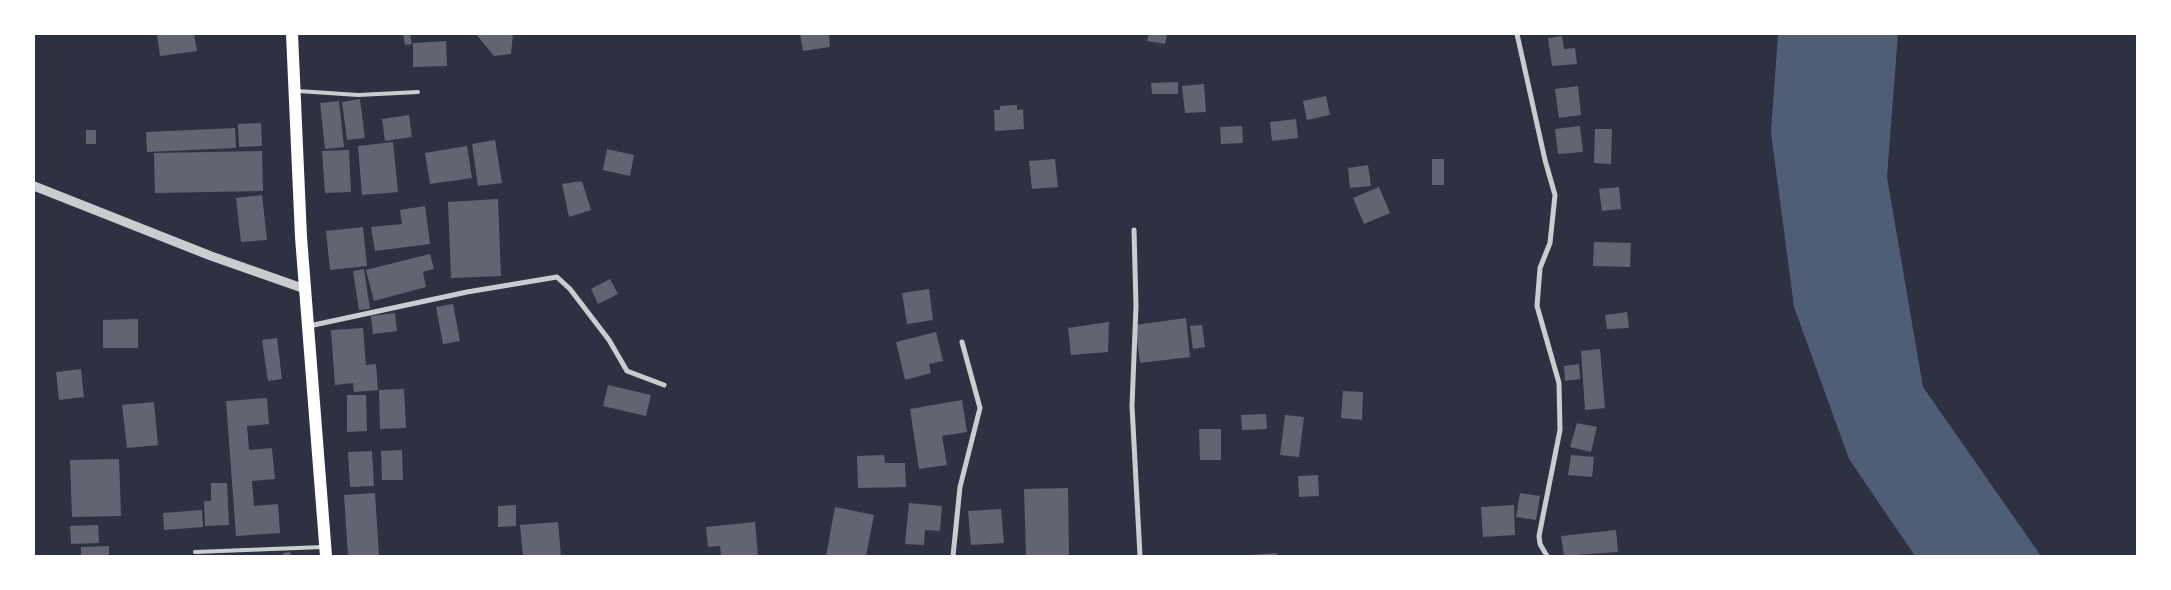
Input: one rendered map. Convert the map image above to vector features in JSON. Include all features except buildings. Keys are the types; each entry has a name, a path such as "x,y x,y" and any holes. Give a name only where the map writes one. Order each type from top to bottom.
{"main road":[{"path":"292,34 300,237 325,552"}],"street":[{"path":"1517,34 1545,160 1555,195 1550,244 1540,268 1537,306 1559,383 1560,430 1540,536 1540,544 1547,556"},
{"path":"34,186 211,256 305,288"},
{"path":"1134,230 1136,306 1132,406 1140,556"},
{"path":"308,326 466,292 557,277 570,289 609,340 628,371 664,385"},
{"path":"953,556 960,487 980,408 962,342"}],"lane":[{"path":"295,90 358,95 418,92"},
{"path":"195,552 325,552"}],"water":[{"path":"1778,34 1898,34 1887,177 1923,387 2041,556 1915,556 1849,459 1794,307 1771,133"}]}
